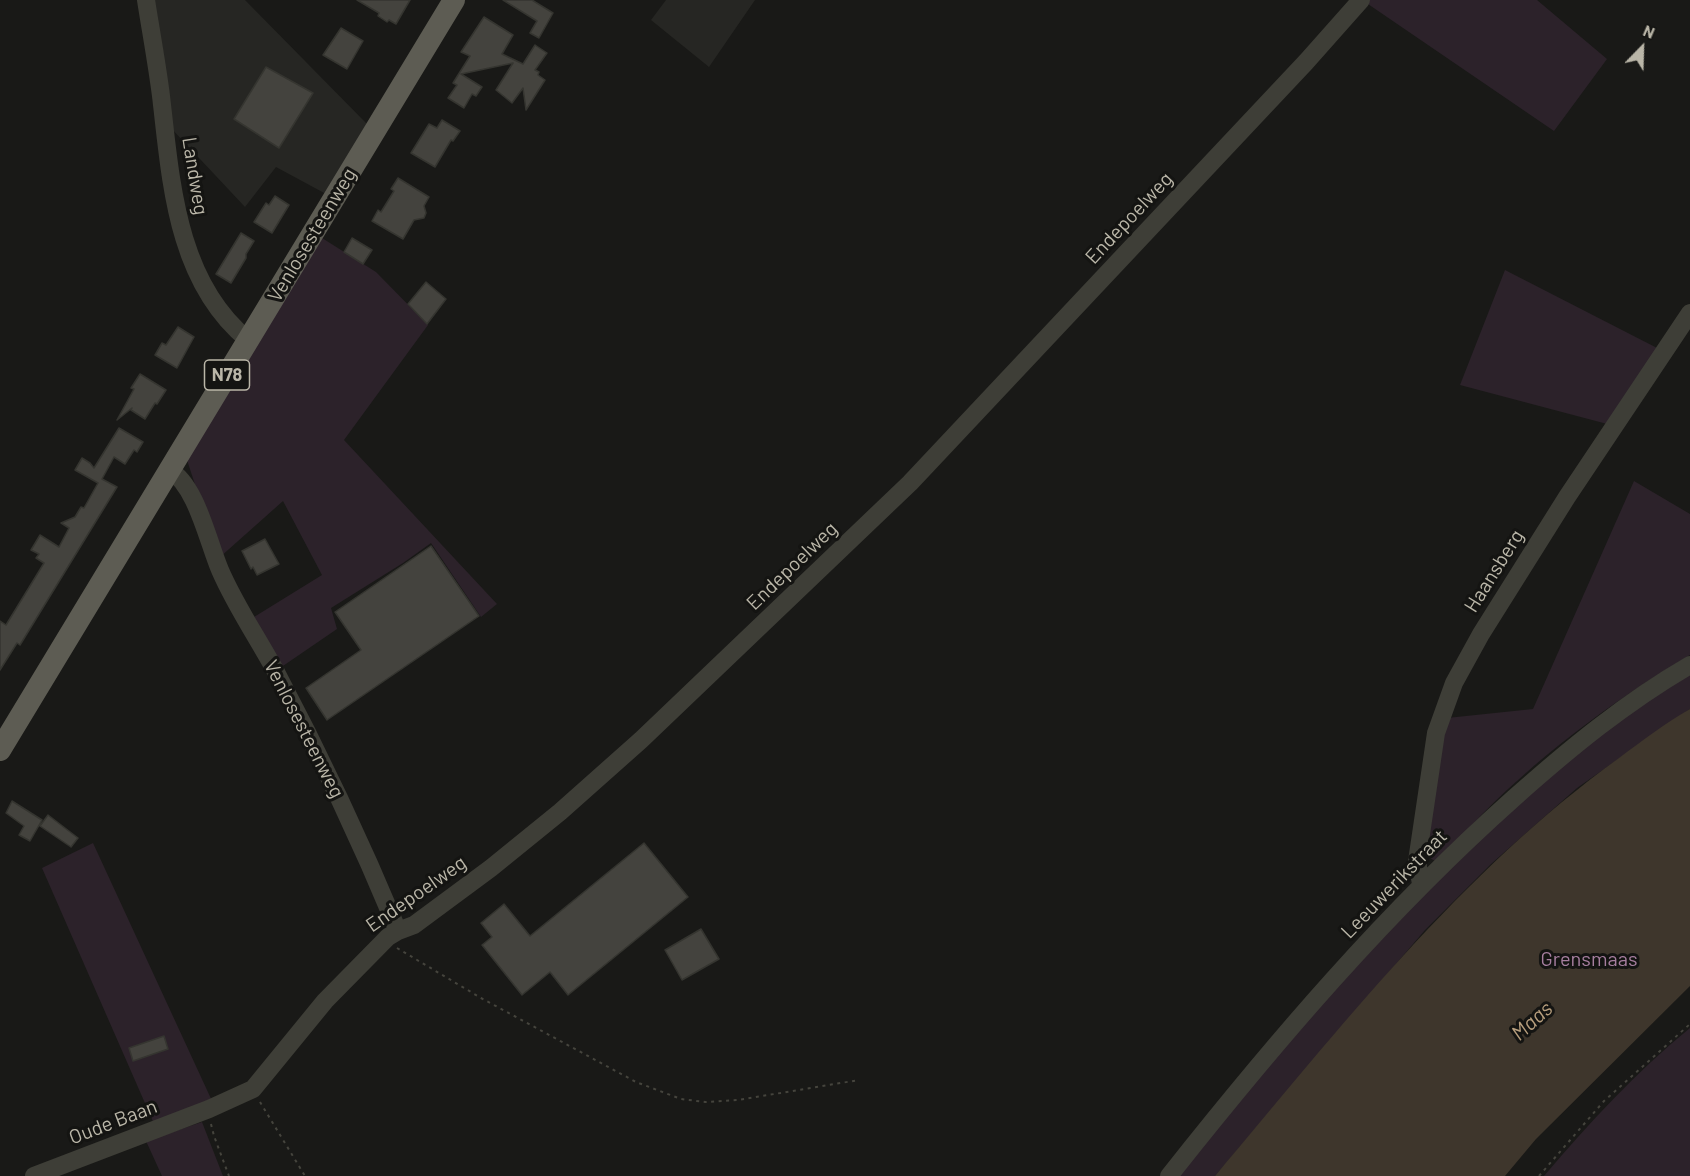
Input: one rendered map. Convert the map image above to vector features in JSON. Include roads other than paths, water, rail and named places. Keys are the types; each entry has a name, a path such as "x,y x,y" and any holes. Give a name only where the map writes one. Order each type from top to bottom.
{"main road":[{"name":"Venlosesteenweg","path":"0,750 454,0"}],"street":[{"name":"Landweg","path":"146,0 159,80 171,183 182,236 191,260 216,305 235,329 248,340"},
{"name":"Endepoelweg","path":"209,1110 253,1089 325,1001 393,934 414,925 443,904 560,812 641,740 910,483 1306,62 1361,0"},
{"name":"Haansberg","path":"1421,884 1417,861 1436,733 1454,683 1481,634 1567,496 1690,313"},
{"name":"Venlosesteenweg","path":"169,470 179,475 189,490 220,572 275,671 362,843 393,934"},
{"name":"Leeuwerikstraat","path":"1169,1176 1248,1077 1348,962 1421,884 1568,750 1664,680 1690,665"},
{"name":"Oude Baan","path":"34,1176 209,1110"}],"water":[{"name":"Grensmaas","path":"1690,709 1690,986 1536,1139 1505,1176 1215,1176 1356,1009 1455,901 1561,803 1645,739"}],"water label":[{"name":"Maas","path":"1532,1021"}]}
